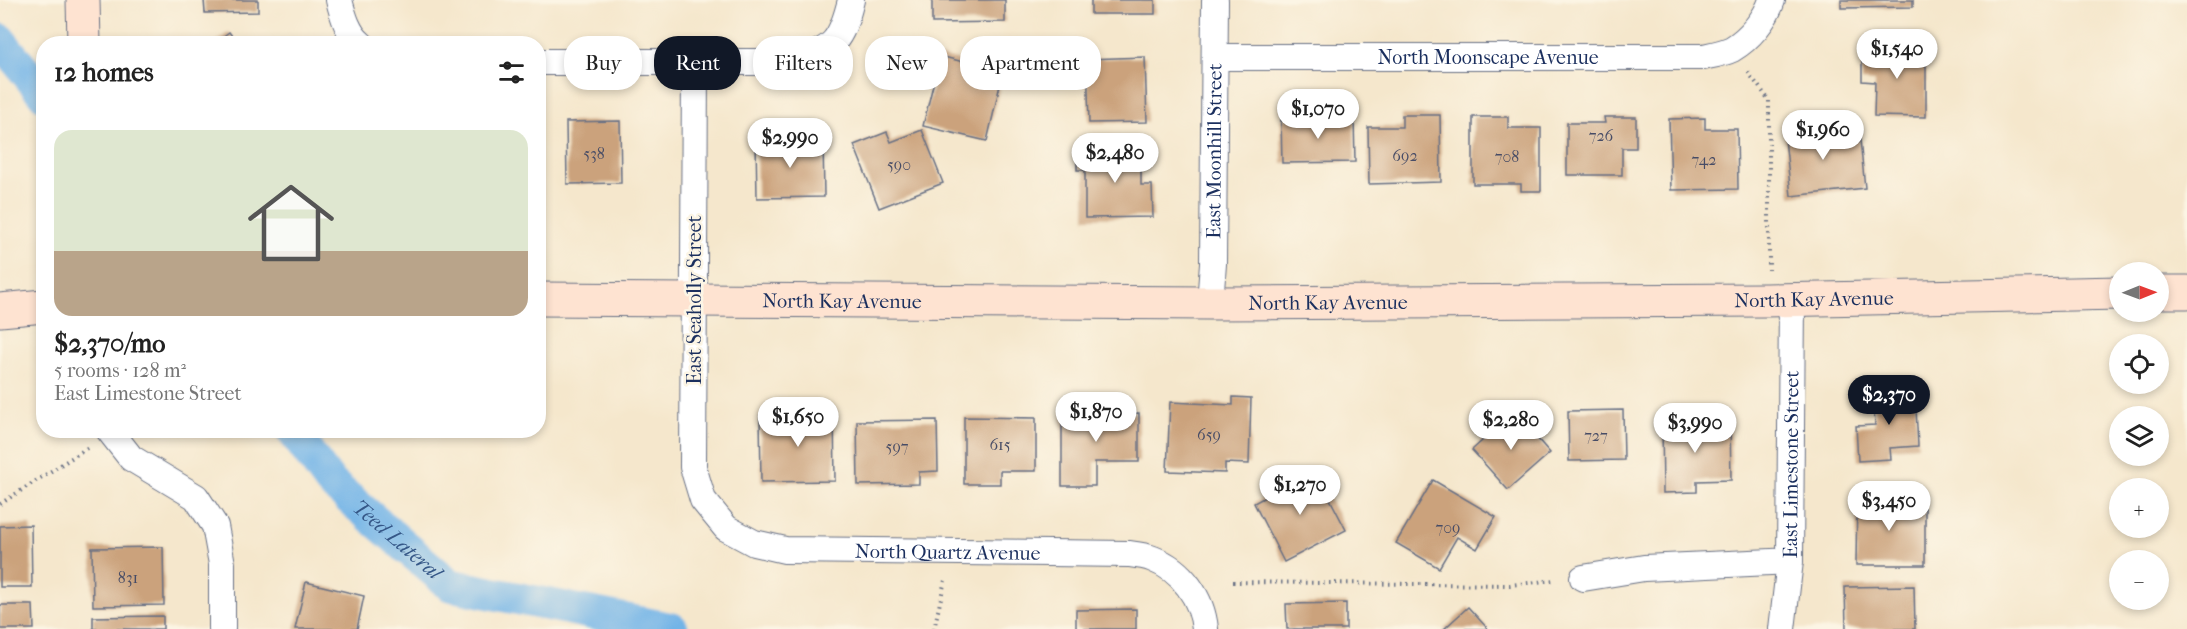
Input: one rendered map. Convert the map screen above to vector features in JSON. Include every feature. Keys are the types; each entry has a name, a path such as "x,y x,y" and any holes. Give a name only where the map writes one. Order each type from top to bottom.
{"street":[{"path":"83,0 84,36"},
{"path":"339,0 344,19 355,36"},
{"path":"741,62 793,62 814,56 835,43 847,20 851,0"},
{"name":"East Moonhill Street","path":"1210,303 1213,264 1215,0"},
{"name":"North Moonscape Avenue","path":"1215,57 1703,57 1731,50 1754,31 1772,0"},
{"path":"546,62 654,62"},
{"name":"East Seaholly Street","path":"695,90 693,466 703,500 726,528"},
{"path":"2169,292 2187,292"},
{"name":"North Kay Avenue","path":"546,299 1210,303 1792,299 2109,293"},
{"name":"East Limestone Street","path":"1782,629 1790,561 1792,299"},
{"path":"0,310 36,307"},
{"path":"115,438 131,458 196,497 215,526 222,564 222,629"},
{"name":"North Quartz Avenue","path":"726,528 754,543 785,550 1129,554 1152,558 1185,580 1196,598 1205,629"},
{"path":"1582,578 1644,568 1790,561"}],"path":[{"path":"1731,50 1769,100 1769,277"},
{"path":"0,504 101,438"},
{"path":"934,629 945,587 944,551"},
{"path":"1233,582 1510,585 1582,578"}],"building":[{"path":"204,0 258,0 258,12 205,13"},
{"path":"932,0 1005,0 1005,22 932,23"},
{"path":"1091,0 1155,0 1155,14 1091,14"},
{"path":"1841,0 1913,0 1913,7 1841,8"},
{"path":"1862,48 1926,48 1926,117 1874,116 1875,82 1862,81"},
{"path":"1145,57 1147,122 1089,123 1088,90 1101,90 1101,59"},
{"path":"948,58 960,61 960,90 999,90 987,141 923,126 932,90 948,90"},
{"path":"1402,115 1440,115 1441,182 1369,184 1368,127 1402,127"},
{"path":"1354,117 1355,162 1282,163 1281,119"},
{"path":"1473,117 1508,117 1508,128 1541,128 1541,191 1521,191 1521,184 1473,184"},
{"path":"1604,117 1636,117 1636,148 1622,148 1622,175 1567,175 1567,123 1605,123"},
{"path":"1705,118 1705,129 1737,129 1738,189 1671,190 1669,119"},
{"path":"620,121 621,183 567,184 566,122"},
{"path":"1821,125 1822,135 1859,130 1865,188 1791,196 1784,129"},
{"path":"922,130 943,183 879,208 854,145 887,132 891,142"},
{"path":"823,140 824,197 757,198 756,141"},
{"path":"1077,150 1141,150 1141,185 1152,185 1153,217 1085,218 1085,170 1077,170"},
{"path":"1915,390 1918,446 1890,448 1891,459 1858,461 1856,426 1875,425 1873,392"},
{"path":"1233,397 1251,398 1249,464 1225,463 1225,473 1167,471 1170,402 1233,405"},
{"path":"1081,403 1100,403 1100,414 1139,413 1139,462 1095,462 1095,486 1062,486 1062,414 1081,414"},
{"path":"1623,410 1624,460 1569,461 1568,411"},
{"path":"1514,412 1550,453 1508,490 1472,450"},
{"path":"834,414 835,481 761,482 760,415"},
{"path":"964,417 1036,418 1036,471 1000,471 1000,484 964,484"},
{"path":"937,420 938,471 919,472 919,484 858,485 857,421"},
{"path":"1730,421 1731,480 1697,481 1697,492 1663,493 1662,422"},
{"path":"1315,470 1346,530 1284,562 1254,503"},
{"path":"1433,480 1496,517 1477,549 1457,537 1439,568 1396,543"},
{"path":"1857,494 1896,494 1896,508 1925,508 1925,565 1856,565"},
{"path":"31,525 32,587 0,587 0,526"},
{"path":"163,547 164,605 93,606 92,548"},
{"path":"306,582 364,596 357,629 295,629"},
{"path":"1914,586 1915,629 1846,629 1845,587"},
{"path":"1346,603 1346,629 1287,629 1286,604"},
{"path":"0,605 33,605 34,629 0,629"},
{"path":"1468,607 1488,629 1444,629"},
{"path":"1136,609 1136,629 1076,629 1076,610"},
{"path":"163,616 163,629 93,629 93,617"}],"waterway":[{"name":"Teed Lateral","path":"0,40 36,85"},
{"name":"Teed Lateral","path":"298,438 330,482 450,585 672,629"}]}
